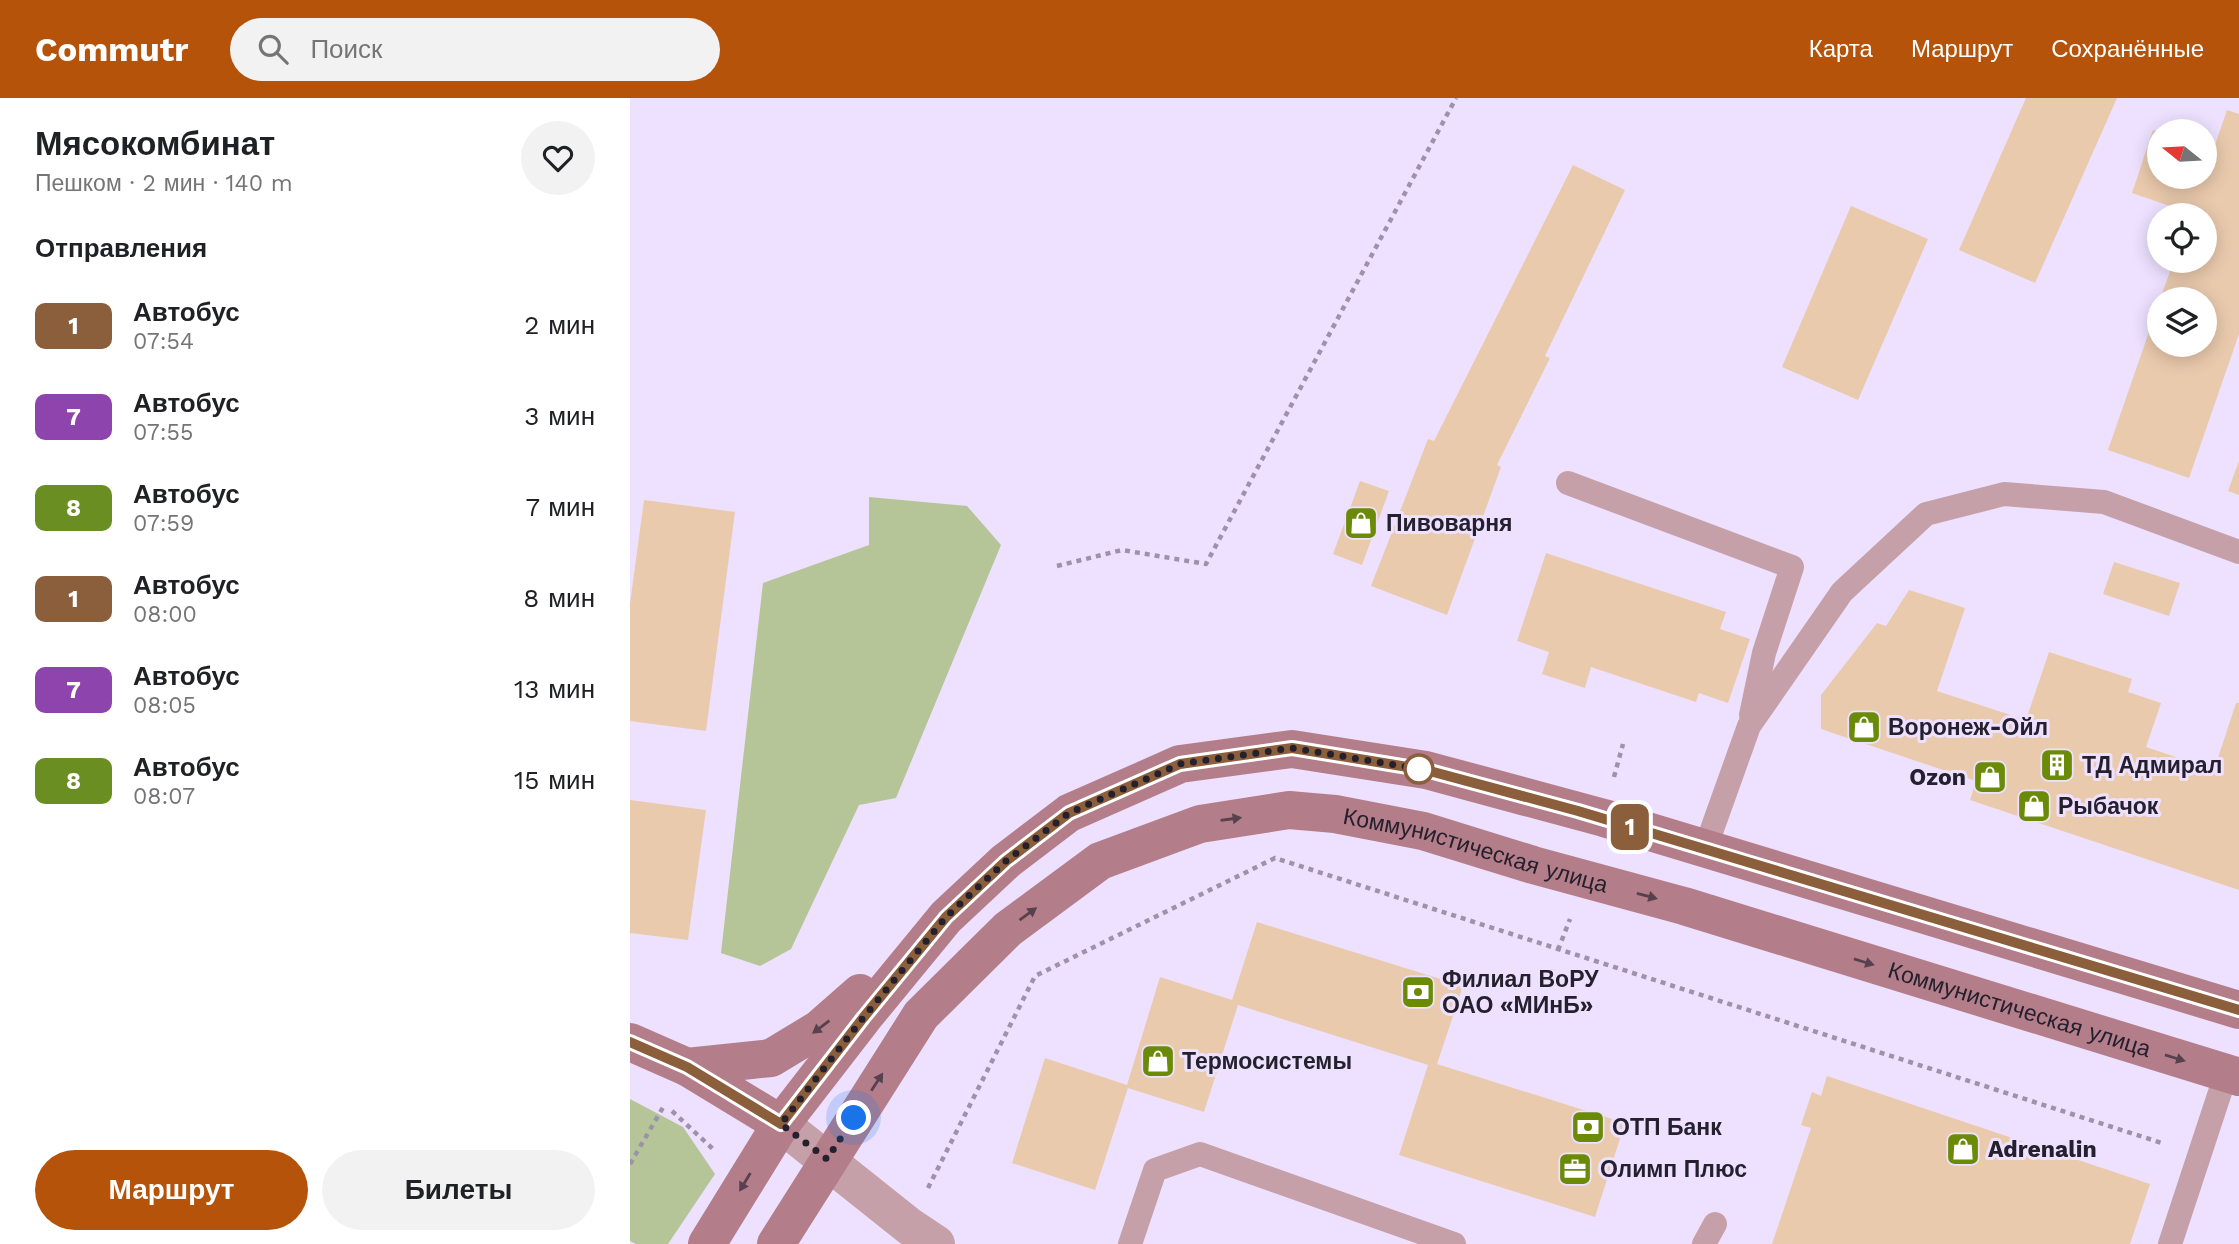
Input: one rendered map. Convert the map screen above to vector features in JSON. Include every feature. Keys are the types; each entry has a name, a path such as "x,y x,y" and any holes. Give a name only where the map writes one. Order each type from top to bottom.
{"main road":[{"path":"687,1067 771,1058 819,1029 1006,861 1069,813 1180,764 1292,748 1426,770 1604,818 2239,1010"},
{"name":"Коммунистическая улица","path":"776,1244 920,1015 1008,929 1100,861 1199,824 1289,810 1335,814 1423,831 1533,865 1685,906 2232,1075"},
{"path":"707,1244 781,1124 946,917"},
{"path":"630,1042 687,1067 781,1124"}],"street":[{"path":"781,1124 923,1235"}],"lane":[{"path":"1568,483 1792,567 1764,653 1749,726 1705,849"},
{"path":"1749,726 1842,592 1927,514 2004,494 2104,502 2239,552"},
{"path":"2170,1244 2199,1155 2232,1075"},
{"path":"1130,1244 1154,1170 1200,1154 1454,1244"}],"path":[{"path":"1057,566 1122,551 1206,564 1456,98"},
{"path":"923,1235 1035,976 1275,858 2199,1155"},
{"path":"630,1164 687,1067"}],"green space":[{"path":"869,497 967,506 1001,545 896,798 859,805 791,949 760,966 721,953 763,583 869,545"},
{"path":"630,1099 683,1127 715,1174 668,1244 636,1244 630,1241"}],"building":[{"path":"2026,98 2117,98 2035,283 1959,250"},
{"path":"2227,110 2239,114 2239,334 2189,478 2108,450 2147,338 2147,357 2217,357 2217,287 2164,287 2170,273 2217,273 2217,203 2161,203 2132,193 2147,148 2147,189 2217,189 2217,139"},
{"path":"1573,165 1625,190 1545,356 1550,358 1497,465 1501,467 1447,615 1371,586 1428,439 1434,441"},
{"path":"1851,206 1928,239 1858,400 1782,367"},
{"path":"2239,461 2239,495 2228,491"},
{"name":"Пивоварня","path":"1360,481 1389,491 1362,565 1333,554"},
{"path":"644,500 735,512 706,731 630,721 630,604"},
{"path":"1546,553 1726,612 1720,629 1750,639 1728,703 1699,693 1696,702 1591,667 1585,688 1542,674 1549,652 1517,641"},
{"path":"2114,562 2180,583 2169,616 2103,594"},
{"path":"1909,590 1965,608 1937,691 2026,720 2049,652 2132,679 2128,692 2161,703 2146,747 2214,770 2236,703 2239,703 2239,890 1970,800 1976,781 1821,729 1821,695 1877,623 1886,626"},
{"path":"630,800 706,810 688,940 630,933"},
{"path":"1257,922 1463,986 1437,1064 1625,1123 1595,1217 1399,1155 1428,1065 1238,1005 1204,1112 1128,1088 1095,1190 1012,1163 1045,1058 1127,1085 1160,977 1232,1000"},
{"path":"1827,1076 2150,1184 2130,1244 1772,1244 1811,1128 1801,1125 1812,1092 1821,1096"}],"bus line":[{"name":"1","path":"630,1042 687,1067 781,1124 946,917 1006,861 1069,813 1180,764 1292,748 1426,770 1604,818 2239,1010"}],"place":[{"name":"Пивоварня","path":"1361,523"},
{"name":"Воронеж-Ойл","path":"1864,727"},
{"name":"ТД Адмирал","path":"2057,765"},
{"name":"Ozon","path":"1990,777"},
{"name":"Рыбачок","path":"2034,806"},
{"name":"Филиал ВоРУ ОАО «МИнБ»","path":"1418,992"},
{"name":"Термосистемы","path":"1158,1061"},
{"name":"ОТП Банк","path":"1588,1127"},
{"name":"Adrenalin","path":"1963,1149"},
{"name":"Олимп Плюс","path":"1575,1169"}],"route":[{"path":"854,1118 827,1159 781,1124 946,917 1006,861 1069,813 1180,764 1292,748 1426,770 1419,769"}]}
